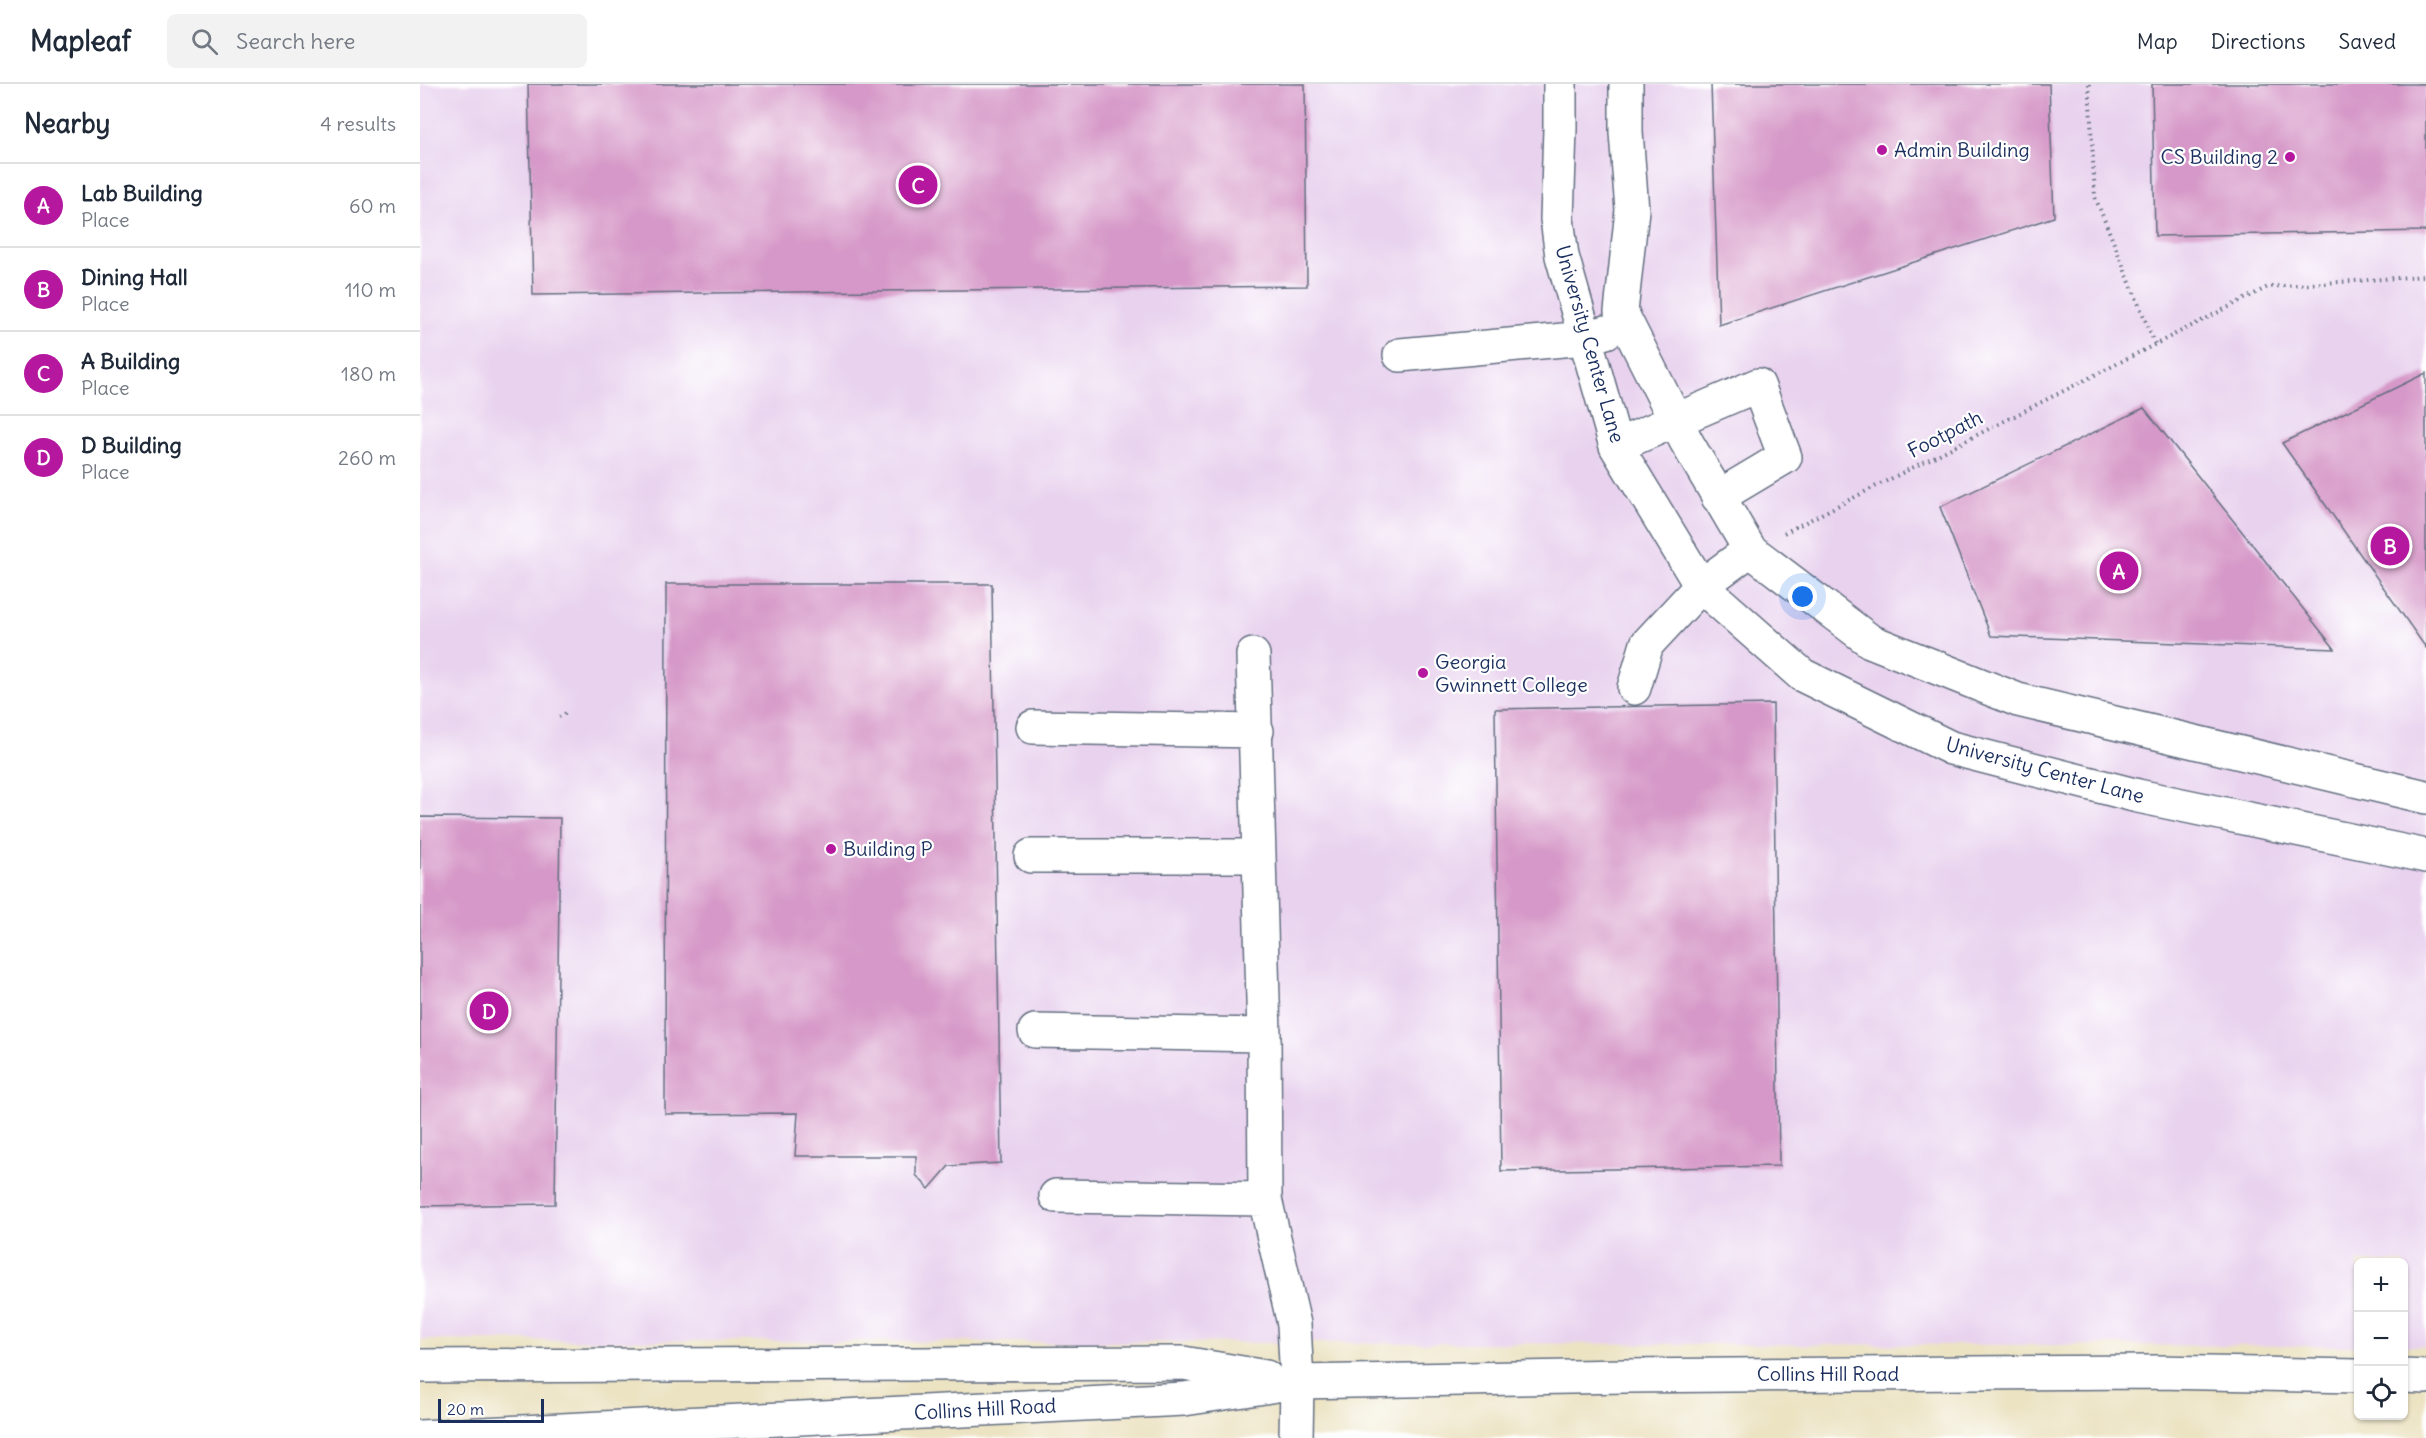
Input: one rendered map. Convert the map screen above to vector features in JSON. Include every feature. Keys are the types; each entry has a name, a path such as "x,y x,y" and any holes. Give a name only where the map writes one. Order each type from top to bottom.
{"street":[{"name":"University Center Lane","path":"1560,84 1557,219 1562,256 1585,338 1616,446 1701,586 1802,675 1951,748 2138,796 2426,856"},
{"name":"University Center Lane","path":"1626,84 1626,132 1632,210 1621,312 1675,420 1750,550 1870,641 2018,700 2426,797"},
{"path":"1400,355 1585,338 1628,325"},
{"path":"1616,446 1758,385 1785,457 1718,497"},
{"path":"1634,688 1647,644 1701,586 1750,550"},
{"path":"1253,655 1264,1035 1265,1199 1294,1324 1297,1382 1296,1438"},
{"path":"1034,728 1257,731"},
{"path":"1031,856 1259,856"},
{"path":"1035,1031 1264,1035"},
{"path":"1056,1196 1265,1199"},
{"name":"Collins Hill Road","path":"420,1366 1183,1363 1297,1382"},
{"name":"Collins Hill Road","path":"420,1437 1184,1399 1297,1382 1970,1373 2157,1372 2354,1376"},
{"path":"2408,1376 2426,1377"}],"path":[{"path":"2089,84 2095,197 2155,344"},
{"name":"Footpath","path":"1750,550 2268,287 2426,276"},
{"path":"559,717 568,712"}],"shaded area":[{"name":"Georgia Gwinnett College","path":"420,84 2426,84 2426,1346 2408,1346 2408,1258 2354,1258 2354,1346 420,1340"}],"building":[{"path":"528,84 1305,84 1307,286 533,295"},
{"name":"Admin Building","path":"1711,84 2049,84 2054,217 1719,325"},
{"name":"CS Building 2","path":"2152,84 2426,84 2426,231 2155,236"},
{"path":"2426,373 2426,648 2282,443"},
{"path":"2144,408 2335,649 1991,636 1940,507"},
{"name":"Building P","path":"666,584 992,584 1001,1163 949,1166 929,1189 916,1175 916,1156 795,1156 798,1113 665,1114"},
{"path":"1773,704 1779,1166 1501,1171 1495,709"},
{"path":"420,817 560,818 555,1204 420,1206"}],"place":[{"name":"Admin Building","path":"1882,150"},
{"name":"CS Building 2","path":"2290,157"},
{"name":"A Building","path":"918,185"},
{"name":"Dining Hall","path":"2390,546"},
{"name":"Lab Building","path":"2119,571"},
{"name":"Georgia Gwinnett College","path":"1423,673"},
{"name":"Building P","path":"831,849"},
{"name":"D Building","path":"489,1011"}]}
